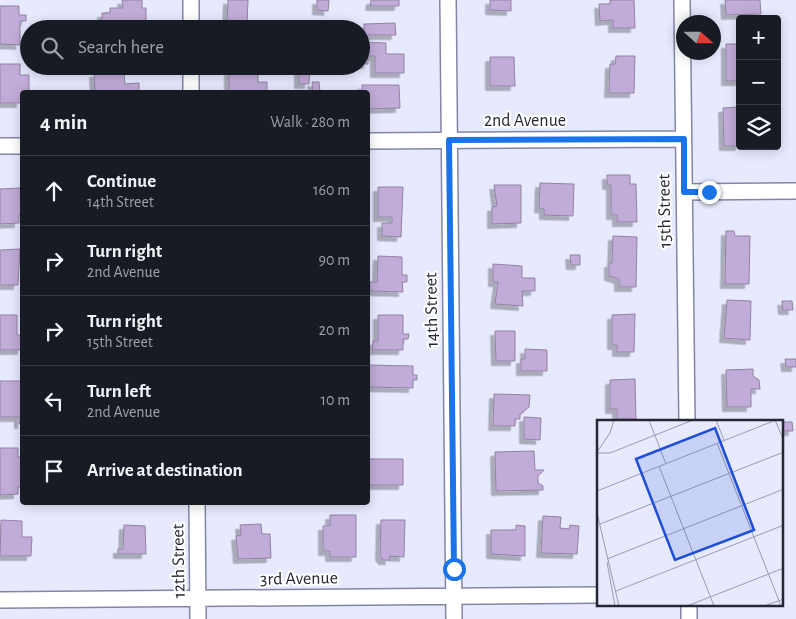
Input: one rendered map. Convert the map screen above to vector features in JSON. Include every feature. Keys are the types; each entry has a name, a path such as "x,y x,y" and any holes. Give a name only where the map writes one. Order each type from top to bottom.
{"street":[{"path":"191,0 191,20"},
{"name":"14th Street","path":"448,0 454,619"},
{"name":"15th Street","path":"682,0 687,420"},
{"path":"191,75 191,90"},
{"name":"2nd Avenue","path":"370,141 684,139"},
{"path":"0,146 20,146"},
{"path":"684,192 796,192"},
{"name":"12th Street","path":"197,505 198,619"},
{"name":"3rd Avenue","path":"0,600 597,596"},
{"path":"689,606 689,619"}],"building":[{"path":"122,0 142,0 142,8 146,8 146,20 100,20 102,13 110,13 110,8 123,8"},
{"path":"228,0 248,0 247,20 227,20"},
{"path":"317,0 329,0 328,11 317,10"},
{"path":"371,0 399,0 399,6 370,6"},
{"path":"490,0 511,0 511,11 490,10"},
{"path":"610,0 634,0 635,28 613,28 613,20 600,21 599,4 610,4"},
{"path":"725,0 760,0 761,14 726,15"},
{"path":"0,6 19,6 19,15 26,15 26,20 20,20 20,45 0,44"},
{"path":"395,23 396,35 370,35 370,24"},
{"path":"370,42 386,43 386,54 404,54 404,73 375,73 375,56 370,56"},
{"path":"726,44 736,44 736,81 726,81"},
{"path":"616,56 635,56 634,93 609,93 610,64 615,64"},
{"path":"490,57 514,57 515,86 490,86"},
{"path":"0,64 20,64 20,75 29,75 29,90 20,90 20,103 0,103"},
{"path":"94,75 124,75 125,84 139,83 139,90 95,90"},
{"path":"229,75 258,75 258,82 267,82 267,90 229,90"},
{"path":"299,75 310,75 309,84 299,84"},
{"path":"312,82 319,82 320,90 313,90"},
{"path":"362,85 399,85 400,108 370,109 370,90 362,90"},
{"path":"736,107 736,146 724,146 723,108"},
{"path":"607,175 630,175 630,184 636,184 637,222 617,222 617,215 611,215 611,185 607,185"},
{"path":"540,183 574,184 573,216 544,215 544,209 539,208"},
{"path":"494,185 521,185 521,223 492,224 492,207 497,206"},
{"path":"378,187 403,187 401,237 382,236 382,223 392,223 392,217 378,217"},
{"path":"20,188 19,223 0,224 0,189"},
{"path":"726,231 734,231 735,236 750,236 749,284 725,284"},
{"path":"613,236 637,237 636,287 619,287 619,279 609,276 609,263 612,263"},
{"path":"20,249 18,285 0,285 0,250"},
{"path":"570,255 580,255 580,265 571,265"},
{"path":"378,256 402,257 402,275 407,275 407,282 402,282 403,292 370,291 370,282 377,282"},
{"path":"493,264 522,266 522,278 535,278 535,291 522,291 523,306 495,304 498,282 493,282"},
{"path":"727,300 751,301 750,340 724,338"},
{"path":"782,301 792,301 793,310 783,310"},
{"path":"635,314 634,352 617,352 617,345 612,345 612,315"},
{"path":"0,315 17,315 17,335 20,335 20,350 0,350"},
{"path":"378,315 403,315 403,334 409,334 408,339 403,339 403,350 372,350 373,341 378,341"},
{"path":"495,331 515,331 515,361 496,361"},
{"path":"525,349 547,350 547,371 521,371 521,359 525,359"},
{"path":"785,359 796,359 796,367 786,367"},
{"path":"370,365 413,366 413,375 417,375 417,380 413,380 413,388 370,387"},
{"path":"753,369 753,376 759,380 760,389 751,389 751,407 727,407 726,370"},
{"path":"635,379 636,419 617,419 617,409 610,409 610,380"},
{"path":"0,381 20,381 20,424 19,417 0,417"},
{"path":"494,394 530,395 529,407 520,414 520,419 515,419 515,426 493,426"},
{"path":"524,417 541,418 540,440 524,439"},
{"path":"784,422 792,422 793,431 784,431"},
{"path":"0,448 18,448 18,457 20,457 20,487 18,487 18,494 0,495"},
{"path":"534,451 535,470 544,470 538,476 538,483 543,486 543,490 496,491 495,452"},
{"path":"370,459 403,459 403,485 370,485"},
{"path":"330,515 356,515 356,557 330,557 330,551 323,551 323,526 330,526"},
{"path":"543,516 561,517 560,528 569,529 570,525 579,526 577,554 541,553"},
{"path":"1,520 22,521 22,537 32,537 31,556 0,556"},
{"path":"381,520 405,520 404,557 389,556 390,560 383,560 380,556"},
{"path":"261,524 262,534 270,534 271,558 238,559 236,536 241,535 240,525"},
{"path":"124,525 145,526 146,554 118,554 118,549 123,549"},
{"path":"516,525 525,526 525,556 491,554 491,530 516,530"}],"route":[{"path":"454,569 449,140 684,139 684,192 709,192"}]}
